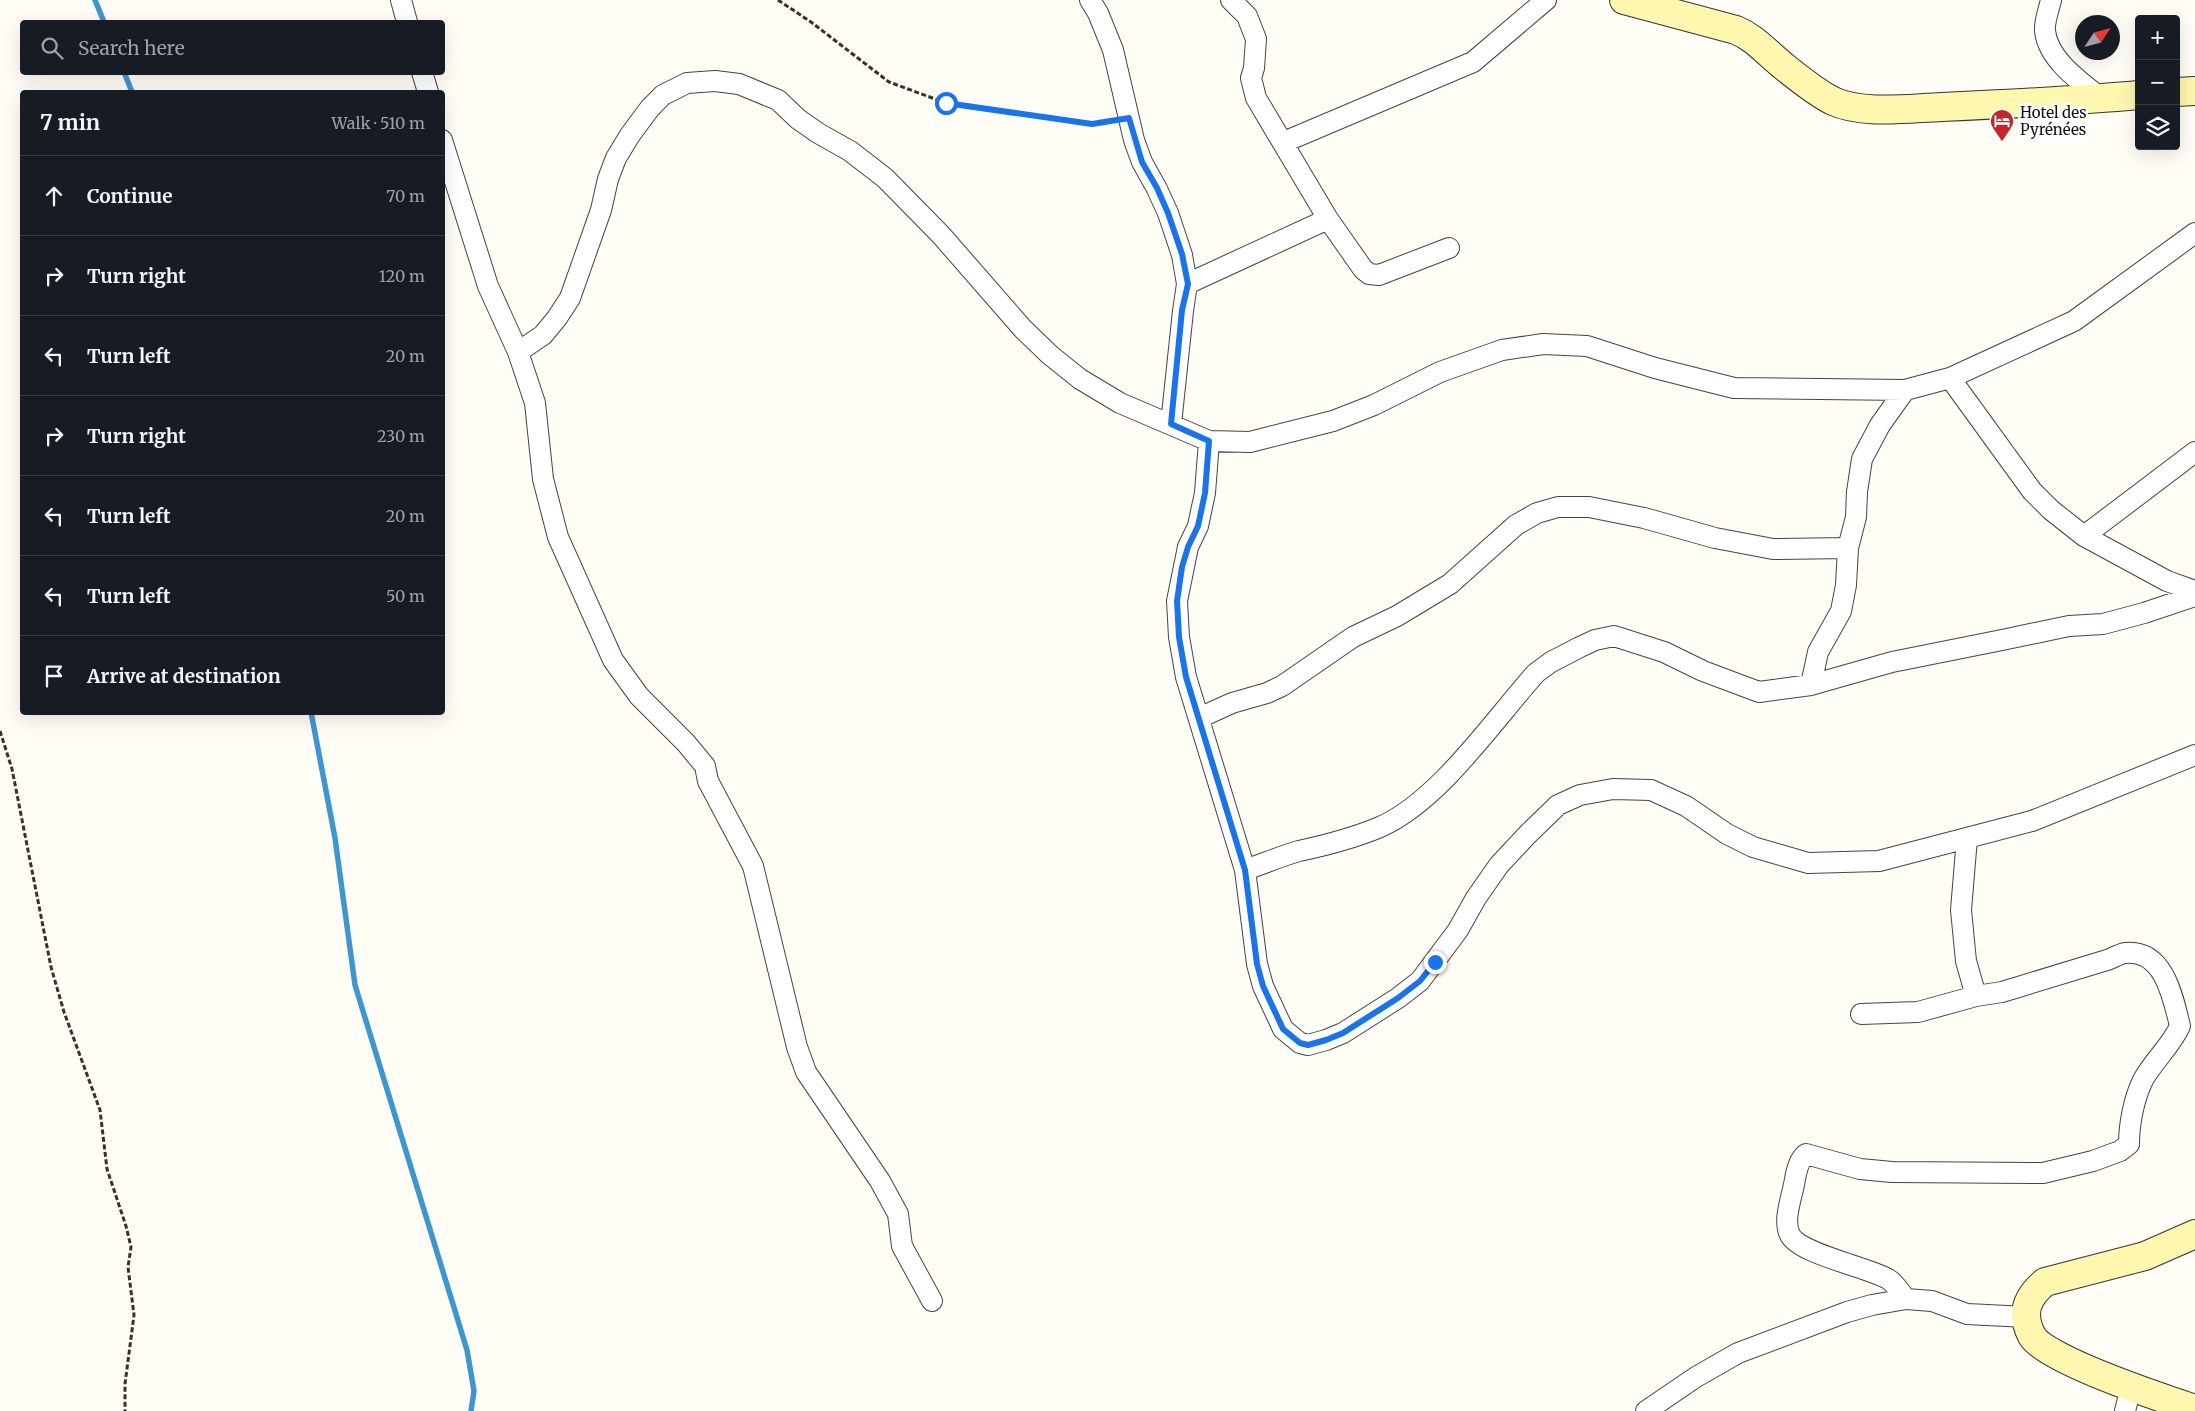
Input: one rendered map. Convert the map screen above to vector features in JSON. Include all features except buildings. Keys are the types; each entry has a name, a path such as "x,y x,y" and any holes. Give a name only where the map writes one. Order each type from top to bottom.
{"main road":[{"path":"1624,0 1749,35 1780,64 1817,92 1835,102 1854,107 1895,108 2062,102 2135,95"},
{"path":"2180,92 2195,90"},
{"path":"2195,1234 2145,1256 2045,1282 2034,1291 2027,1302 2027,1317 2033,1337 2056,1355 2128,1399 2195,1409"}],"street":[{"path":"401,0 406,20"},
{"path":"1090,0 1113,50 1129,118 1142,162 1157,188 1168,213 1182,254 1188,284 1182,310 1171,424"},
{"path":"1231,0 1247,16 1256,39 1254,68 1251,78 1256,98 1284,142 1328,219 1362,269 1369,274 1379,275 1449,248"},
{"path":"1284,142 1473,62 1546,0"},
{"path":"2051,0 2044,30 2049,46 2073,75 2102,99"},
{"path":"423,75 427,90"},
{"path":"518,352 543,335 570,298 616,158 630,134 650,108 663,96 687,83 723,82 739,84 778,100 798,119 818,134 850,151 885,178 942,235 980,282 1050,355 1080,379 1120,403 1209,441 1250,442 1333,421 1374,405 1440,372 1502,350 1542,344 1587,346 1655,368 1734,388 1905,390 1926,386 1950,378 2074,321 2195,233"},
{"path":"445,150 488,286 518,352 535,403 543,479 558,536 613,660 638,696 686,743 705,766 708,781 753,866 797,1048 806,1072 880,1181 898,1214 902,1246 932,1302"},
{"path":"1188,284 1328,219"},
{"path":"1950,378 2032,491 2051,510 2084,536 2167,581 2195,591"},
{"path":"1812,685 1818,652 1841,611 1846,586 1848,548 1856,517 1857,492 1862,459 1880,424 1905,390"},
{"path":"1209,441 1205,493 1198,526 1188,547 1182,567 1177,601 1179,637 1186,677 1245,870 1257,964 1263,986 1283,1029 1300,1043 1308,1045 1343,1033 1398,998 1420,981 1458,930 1476,898 1500,865 1558,805 1580,795 1613,788 1651,790 1686,806 1727,834 1753,847 1808,863 1879,861 2032,821 2195,755"},
{"path":"2084,536 2195,452"},
{"path":"1199,718 1232,703 1267,693 1282,686 1353,636 1397,616 1450,584 1516,525 1537,513 1551,509 1589,507 1644,518 1715,538 1773,549 1848,548"},
{"path":"1245,870 1298,852 1336,843 1381,827 1400,815 1434,789 1460,763 1536,673 1551,662 1595,640 1614,636 1632,641 1664,652 1703,672 1743,688 1759,692 1812,685 1892,662 2069,626 2103,624 2195,596"},
{"path":"1967,838 1961,910 1966,961 1976,996"},
{"path":"1861,1014 1918,1012 1976,996 2002,992 2124,953 2140,954 2152,959 2165,977 2180,1026 2175,1038 2143,1080 2129,1130 2129,1144 2120,1151 2093,1161 2042,1173 1943,1174 1860,1169 1806,1154 1798,1166 1789,1206 1788,1227 1791,1237 1806,1247 1843,1262 1864,1268 1889,1280 1906,1299"},
{"path":"1646,1411 1696,1377 1738,1353 1847,1312 1906,1299 1932,1301 1968,1314 2027,1317"}],"path":[{"path":"778,0 811,22 889,82 946,103 1092,124 1129,118"},
{"path":"0,731 12,769 51,966 64,1012 100,1110 107,1169 131,1247 128,1267 134,1315 125,1384 125,1411"}],"waterway":[{"path":"95,0 103,20"},
{"path":"125,75 131,90"},
{"path":"312,715 335,838 355,985 467,1350 474,1391 471,1411"}],"place":[{"name":"Hotel des Pyrénées","path":"2002,142"}],"route":[{"path":"946,103 1062,118 1092,124 1129,118 1142,162 1157,188 1168,213 1182,254 1188,284 1182,310 1171,424 1209,441 1205,493 1198,526 1188,547 1182,567 1177,601 1179,637 1186,677 1245,870 1257,964 1263,986 1283,1029 1300,1043 1308,1045 1343,1033 1398,998 1420,981 1435,962"}]}
